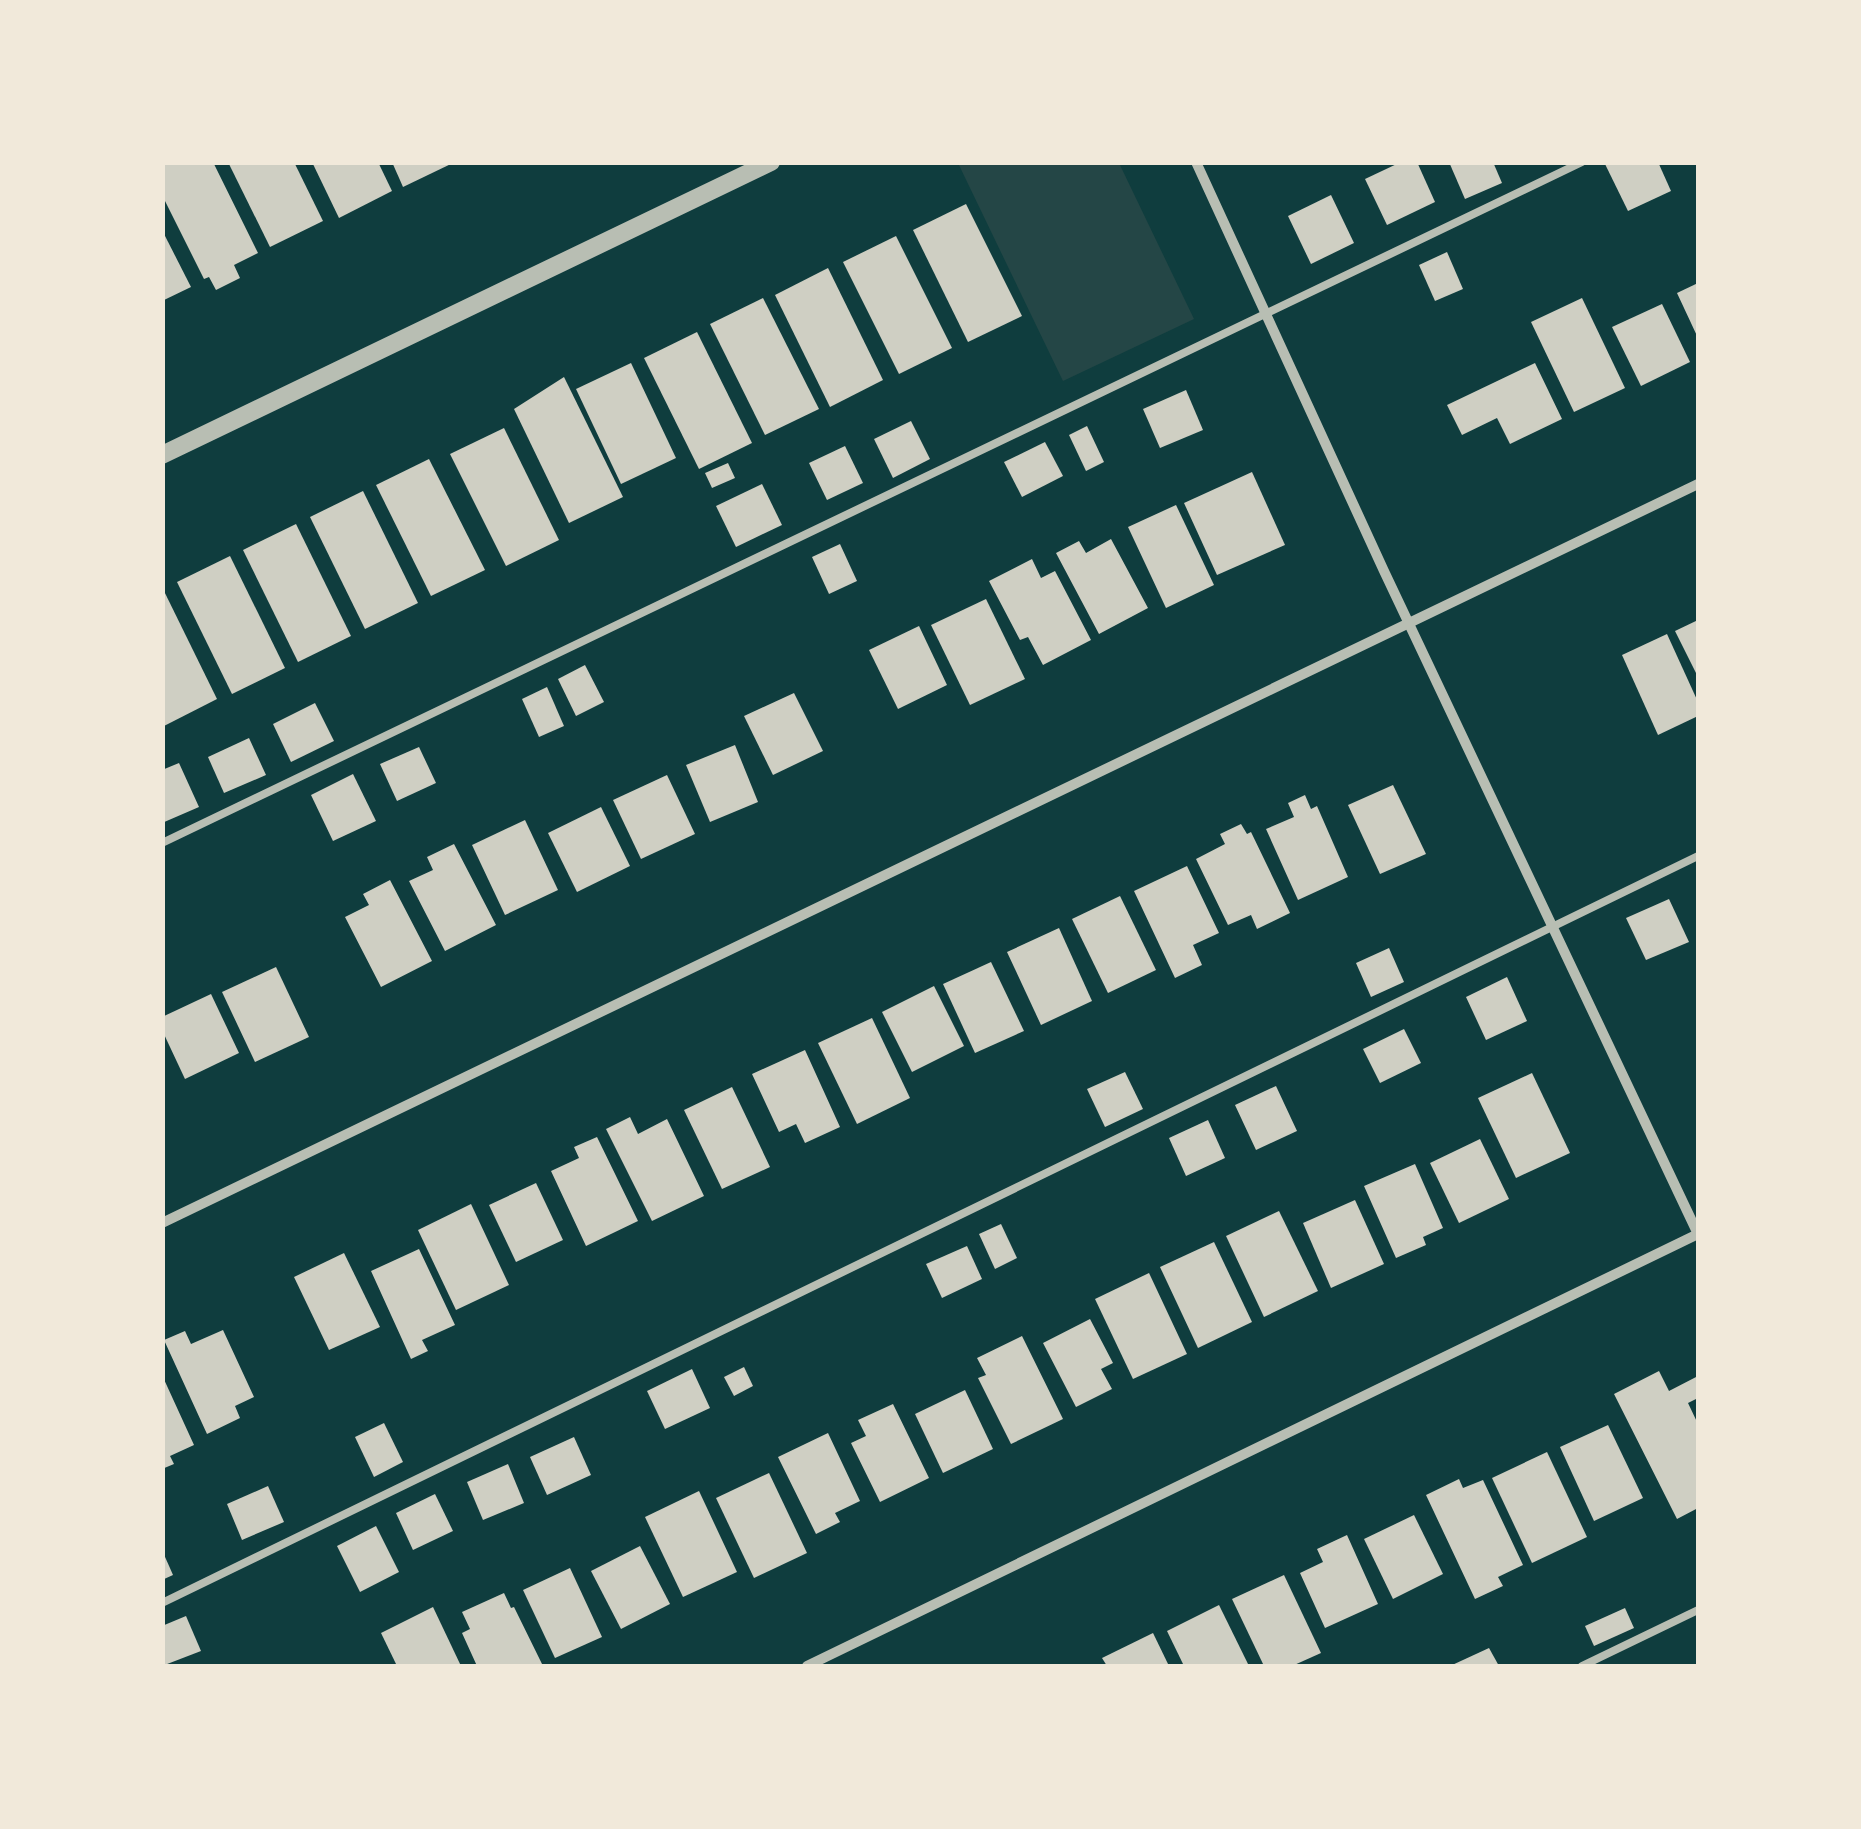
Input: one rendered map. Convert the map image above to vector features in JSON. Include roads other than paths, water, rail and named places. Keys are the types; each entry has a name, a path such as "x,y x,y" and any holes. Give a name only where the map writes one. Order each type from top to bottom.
{"street":[{"path":"162,455 771,162"},
{"path":"807,1666 1698,1234 1196,162"},
{"path":"162,1222 1698,484"}],"lane":[{"path":"162,843 1582,162"},
{"path":"162,1602 1698,856"},
{"path":"1582,1666 1698,1610"}]}
